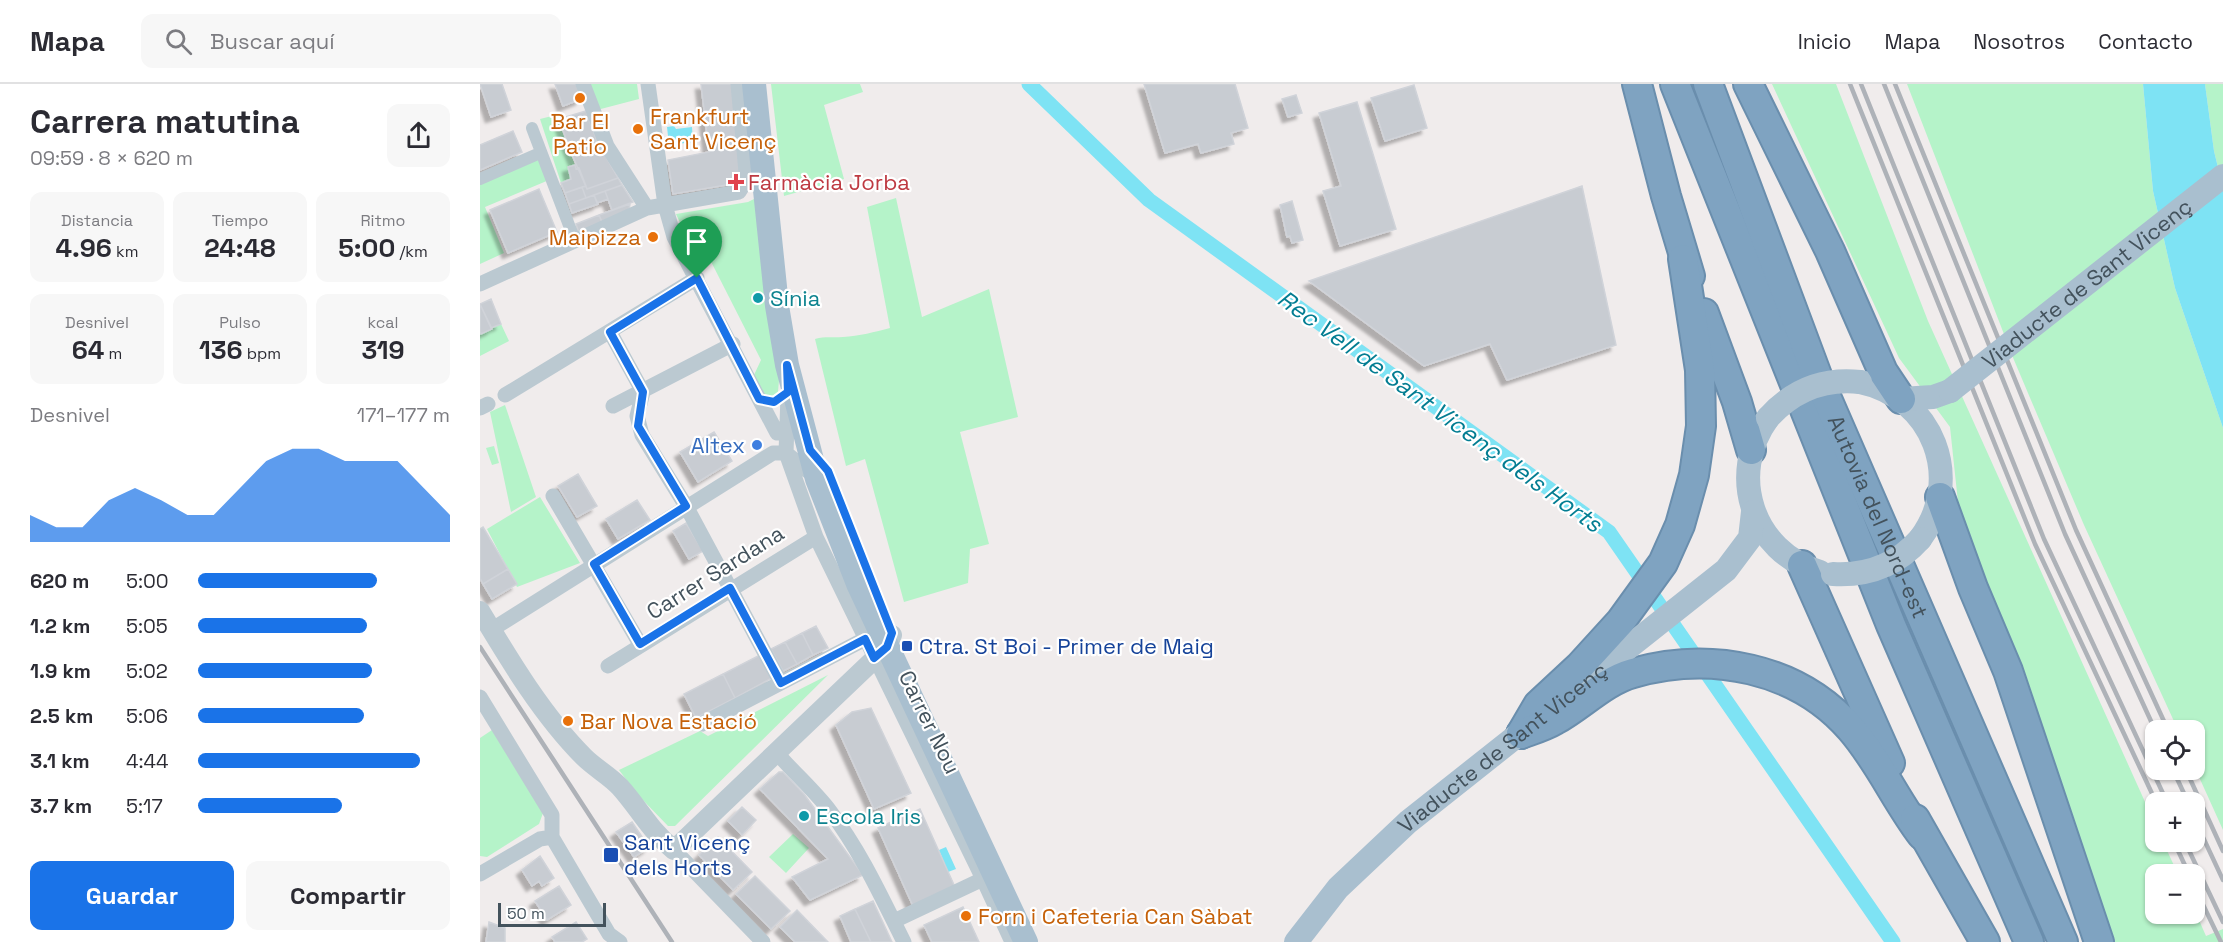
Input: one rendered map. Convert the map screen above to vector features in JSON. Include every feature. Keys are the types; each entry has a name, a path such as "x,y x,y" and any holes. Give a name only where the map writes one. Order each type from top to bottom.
{"highway":[{"path":"1637,84 1683,259 1737,402 1751,450"},
{"name":"Autovia del Nord-est","path":"1675,84 1891,625 2029,942"},
{"name":"Autovia del Nord-est","path":"1708,84 1818,378 2063,942"},
{"path":"1748,84 1821,231 1883,372 1901,399"},
{"path":"1521,734 1538,705 1580,666 1628,632 1680,525 1694,475 1701,426 1700,370 1683,259"},
{"path":"1940,497 1972,588 2008,670 2098,942"},
{"path":"1794,561 1922,835 1985,942"},
{"path":"1521,734 1553,721 1611,683 1632,673 1713,664 1751,668 1778,676 1818,699 1851,729 1877,766 1899,805 1922,835"}],"main road":[{"path":"754,84 777,306 822,475 880,644 1026,942"},
{"path":"765,84 795,367 790,442 822,475"},
{"name":"Viaducte de Sant Vicenç","path":"1901,399 1933,397 1950,391 2223,176"},
{"name":"Viaducte de Sant Vicenç","path":"1726,570 1758,559 1794,561 1833,574 1855,574 1886,566 1905,554 1920,539 1933,519 1940,497 1941,466 1933,438 1917,412 1901,399 1884,389 1860,382 1834,381 1809,387 1786,400 1768,418 1751,450 1747,488 1753,513 1767,537 1794,561"},
{"name":"Viaducte de Sant Vicenç","path":"1933,438 1940,410 1950,391"},
{"name":"Viaducte de Sant Vicenç","path":"1628,632 1690,599 1726,570 1750,538 1753,513"},
{"path":"880,644 1038,942"},
{"name":"Viaducte de Sant Vicenç","path":"1300,939 1338,888 1393,836 1521,734"}],"street":[{"path":"583,84 607,146 647,208"},
{"name":"Carrer Nou","path":"648,84 665,205 674,237 733,344 759,399 790,442 816,537 880,644 1012,942"},
{"path":"480,284 647,208 739,192 744,184 746,172 738,84"},
{"path":"532,128 575,241"},
{"path":"480,179 540,153"},
{"path":"505,395 697,278"},
{"path":"610,332 643,392 638,426 686,506 781,683"},
{"path":"613,406 733,344"},
{"path":"491,630 790,442 788,392 795,367"},
{"path":"759,399 774,402 788,392"},
{"path":"553,496 640,644"},
{"name":"Carrer Sardana","path":"608,666 730,588 816,537"},
{"path":"480,611 561,730 585,758 619,786 654,833 674,850 764,942"},
{"path":"702,724 781,683 880,644"},
{"path":"674,850 777,753 880,644"},
{"path":"480,697 552,815 552,837 609,934 620,942"},
{"path":"777,753 828,808 847,834 874,878 904,942"},
{"path":"480,874 540,840 552,837"},
{"path":"894,921 983,879"}],"green space":[{"path":"588,84 637,84 639,99 597,110"},
{"path":"771,84 860,84 863,92 824,105 844,179 784,196"},
{"path":"1772,84 1836,84 1928,321 2145,802 2145,852 2168,852 2173,864 2145,864 2145,924 2201,924 2206,936 2223,929 2223,942 2108,942 1960,521 1950,427 1899,358"},
{"path":"1907,84 2143,84 2153,191 2175,288 2223,428 2223,830 2200,780 2205,780 2205,720 2173,720 2084,525 2014,360"},
{"path":"2205,84 2223,84 2223,188 2214,151"},
{"path":"556,115 575,165 568,167 571,179 561,183 540,119"},
{"path":"538,155 549,180 485,207 504,253 480,264 480,181"},
{"path":"758,197 779,380 778,392 772,397 764,394 754,375 761,360 697,234 683,229 676,214 748,202"},
{"path":"896,198 922,317 989,289 1018,417 960,432 989,544 970,549 968,583 904,602 865,459 846,466 815,339 855,336 890,328 867,207"},
{"path":"501,324 509,341 480,356 480,332"},
{"path":"505,405 536,497 511,512 490,412"},
{"path":"494,446 499,463 492,465 486,448"},
{"path":"540,497 580,563 517,587 487,529"},
{"path":"828,675 675,826 668,826 638,795 619,770 700,731 708,736"},
{"path":"492,730 543,813 539,824 487,857 480,856 480,738"},
{"path":"793,834 809,848 786,873 769,857"}],"water":[{"path":"2143,84 2205,84 2214,151 2223,188 2223,428 2175,288 2153,191"},
{"path":"674,126 676,129 692,127 693,142 669,145 667,127"},
{"path":"946,847 956,869 948,872 939,850"}],"building":[{"path":"480,84 502,84 511,110 491,117"},
{"path":"555,84 576,84 581,99 563,106"},
{"path":"701,84 732,84 742,173 732,184 673,194 668,160 709,152"},
{"path":"1144,84 1235,84 1248,128 1231,133 1234,144 1201,153 1198,144 1165,153"},
{"path":"1414,85 1427,128 1385,141 1371,98"},
{"path":"1296,95 1302,113 1288,117 1282,99"},
{"path":"1357,102 1396,229 1340,246 1323,191 1341,186 1319,113"},
{"path":"586,111 597,141 570,150 559,119"},
{"path":"513,131 522,152 480,170 480,145"},
{"path":"597,141 618,178 587,189 570,150"},
{"path":"575,165 576,169 579,168 586,186 565,193 561,183 571,179 568,167"},
{"path":"618,178 622,185 586,198 582,187 586,186 587,189"},
{"path":"622,185 633,202 612,210 605,191"},
{"path":"1582,186 1616,345 1507,380 1490,344 1424,366 1309,281"},
{"path":"582,187 586,198 569,204 565,193"},
{"path":"539,189 557,232 508,253 490,210"},
{"path":"605,191 608,199 597,203 594,195"},
{"path":"594,195 598,204 572,213 569,204"},
{"path":"1292,201 1303,240 1292,243 1290,236 1287,237 1280,205"},
{"path":"630,204 629,210 602,222 599,215"},
{"path":"599,215 602,222 579,233 576,224"},
{"path":"491,299 501,324 491,328 480,304"},
{"path":"480,304 492,329 481,334 480,331"},
{"path":"714,432 732,461 698,482 680,452"},
{"path":"578,474 597,506 577,517 558,486"},
{"path":"637,500 650,520 618,539 606,519"},
{"path":"686,523 703,551 689,559 673,531"},
{"path":"483,527 508,569 483,584 480,578 480,529"},
{"path":"508,569 517,584 492,599 483,584"},
{"path":"816,626 828,648 813,655 802,633"},
{"path":"802,633 813,655 797,664 785,642"},
{"path":"785,642 797,664 783,671 771,649"},
{"path":"760,655 772,678 735,698 723,674"},
{"path":"723,674 735,698 696,718 684,694"},
{"path":"871,708 911,793 874,809 836,725 852,712"},
{"name":"Escola Iris","path":"779,772 783,772 804,794 863,875 810,900 792,877 828,859 760,789"},
{"path":"742,807 756,820 742,835 728,821"},
{"path":"920,809 955,887 913,906 878,828"},
{"name":"Sant Vicenç dels Horts","path":"632,822 649,847 634,857 616,832"},
{"path":"718,837 752,872 733,890 699,855"},
{"path":"540,856 554,878 542,886 539,881 532,886 522,870"},
{"path":"755,876 790,911 771,929 736,894"},
{"path":"559,886 571,905 547,920 535,901"},
{"path":"873,901 892,942 871,942 855,909"},
{"path":"963,907 979,942 932,942 924,925"},
{"path":"855,909 871,942 851,942 840,916"},
{"path":"797,910 828,942 795,942 780,927"},
{"path":"489,922 505,928 505,942 486,942"},
{"path":"576,922 587,939 582,942 555,942 552,937"}],"waterway":[{"name":"Rec Vell de Sant Vicenç dels Horts","path":"1029,84 1149,200 1609,532 1893,942"}],"railway":[{"path":"1850,84 2035,544 2151,792"},
{"path":"1861,84 2044,539 2162,792"},
{"path":"1884,84 2065,534 2150,720"},
{"path":"1895,84 2076,530 2163,720"},
{"path":"480,647 672,942"},
{"path":"2178,780 2183,792"},
{"path":"2191,780 2223,851"},
{"path":"2205,842 2223,880"},
{"path":"2179,852 2184,864"},
{"path":"2190,852 2223,922"},
{"path":"2205,909 2221,942"}],"place":[{"name":"Bar El Patio","path":"580,98"},
{"name":"Frankfurt Sant Vicenç","path":"638,129"},
{"name":"Farmàcia Jorba","path":"736,182"},
{"name":"Maipizza","path":"653,237"},
{"name":"Sínia","path":"758,298"},
{"name":"Altex","path":"757,445"},
{"name":"Ctra. St Boi - Primer de Maig","path":"907,646"},
{"name":"Bar Nova Estació","path":"568,721"},
{"name":"Escola Iris","path":"804,816"},
{"name":"Sant Vicenç dels Horts","path":"611,855"},
{"name":"Forn i Cafeteria Can Sàbat","path":"966,916"}],"route":[{"path":"697,278 733,344 759,399 774,402 788,392 787,365 810,450 828,471 892,633 887,647 874,658 865,639 781,683 730,588 640,644 594,564 686,506 638,426 637,416 643,392 610,332 697,278"}]}
